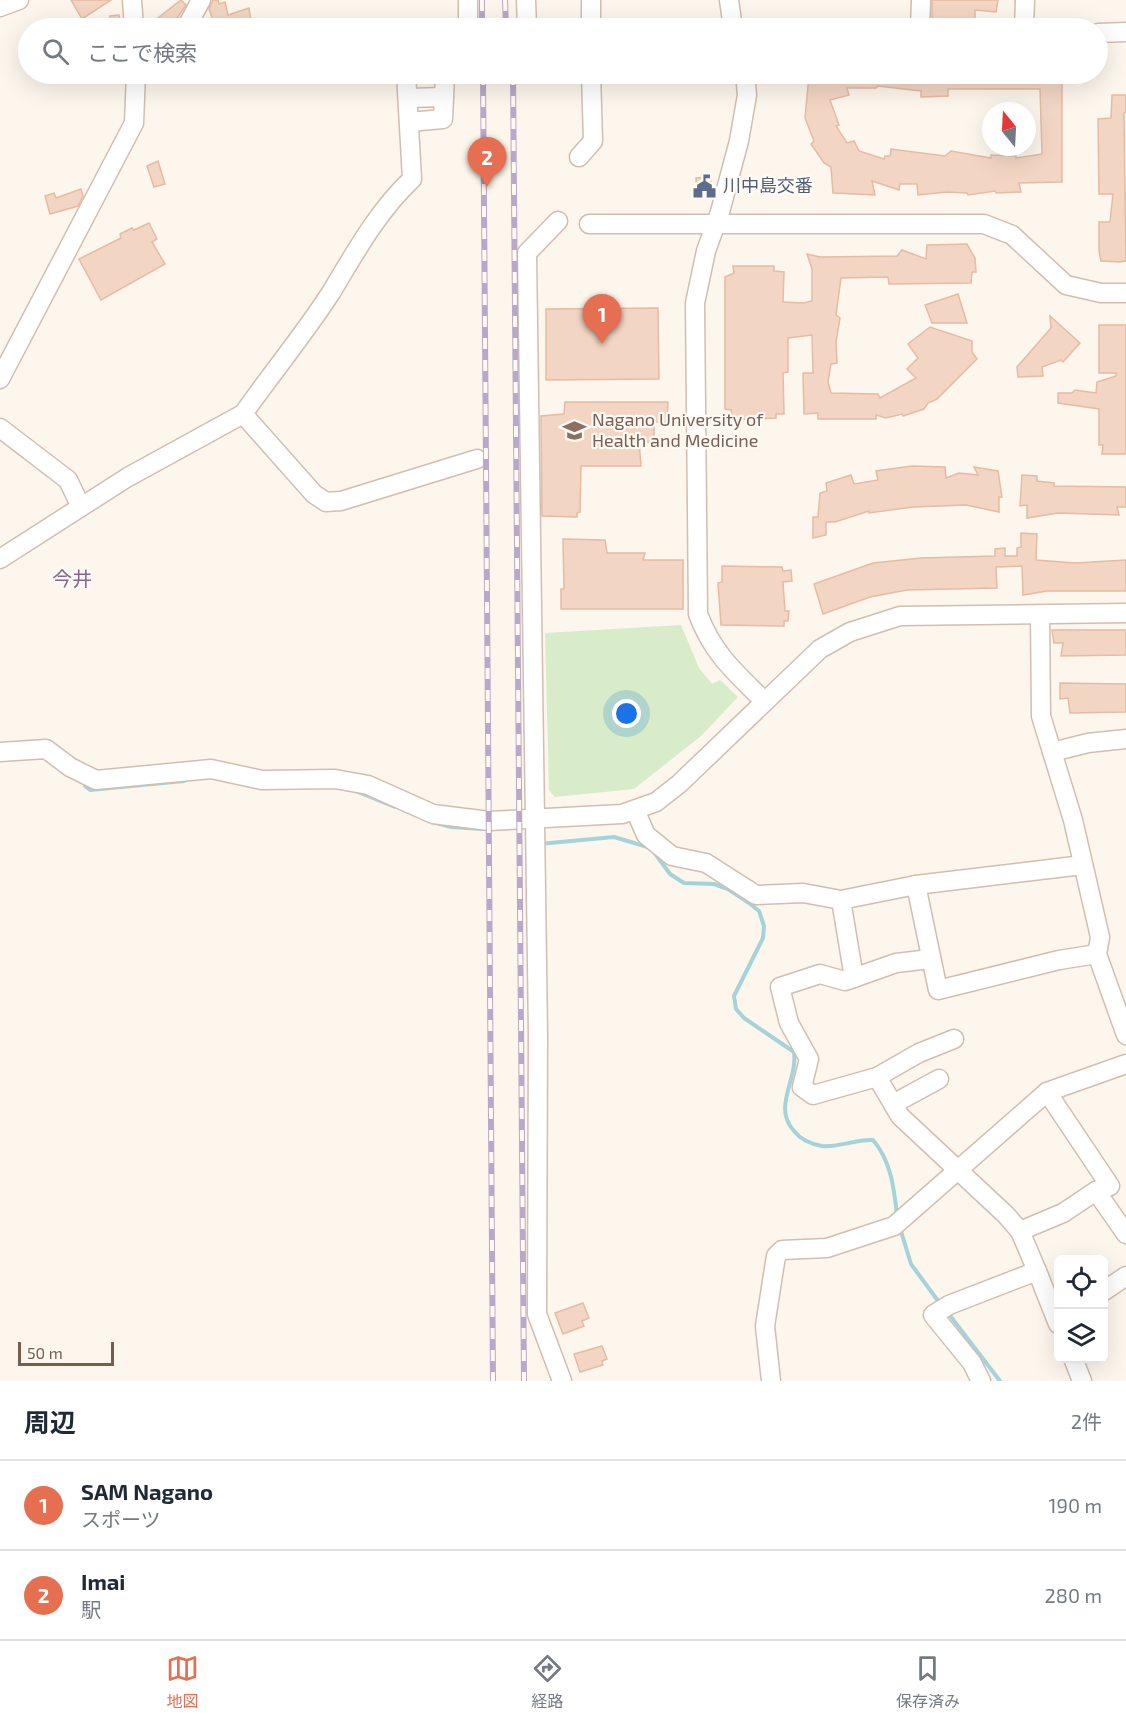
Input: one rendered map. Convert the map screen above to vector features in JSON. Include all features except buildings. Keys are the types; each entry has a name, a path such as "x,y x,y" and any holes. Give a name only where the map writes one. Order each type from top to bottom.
{"street":[{"path":"0,8 19,0"},
{"path":"132,0 133,18"},
{"path":"191,18 201,0"},
{"path":"468,0 468,18"},
{"path":"526,0 526,18"},
{"path":"591,0 591,18"},
{"path":"729,0 732,18"},
{"path":"920,18 921,0"},
{"path":"1024,18 1025,0"},
{"path":"1108,33 1126,32"},
{"path":"0,379 134,123 136,84"},
{"path":"0,559 128,477 243,414 332,291 345,264 376,221 412,179 407,84"},
{"path":"409,122 443,118 445,84"},
{"path":"579,157 593,141 591,84"},
{"path":"746,84 747,95 739,141 706,251 695,303 698,614 708,640 723,660 764,701"},
{"path":"408,98 444,97"},
{"path":"558,221 527,253 533,820 538,1034 537,1314 562,1381"},
{"path":"589,224 715,226 984,224 1012,235 1066,285 1101,293 1126,293"},
{"path":"243,414 314,494 326,502 341,501 477,459"},
{"path":"0,428 68,480 81,507"},
{"path":"0,752 46,749 70,767 96,780 211,769 261,780 335,778 368,785 433,814 489,820 533,820 622,814 656,802 680,784 764,701 820,650 850,632 900,616 1126,613"},
{"path":"1040,615 1041,716 1073,820 1100,937 1098,954 1126,1035"},
{"path":"1053,752 1088,743 1126,739"},
{"path":"634,810 646,835 672,856 706,863 756,895 803,893 841,900 916,885 1083,865"},
{"path":"916,885 938,990 1059,960 1098,954"},
{"path":"841,900 854,978"},
{"path":"930,959 896,963 845,981 820,974 780,987 789,1023 808,1059 802,1087 813,1095 877,1077 919,1053 954,1038"},
{"path":"771,1381 765,1326 776,1256 782,1250 827,1248 900,1222 1047,1092 1126,1064"},
{"path":"877,1077 900,1116 959,1170 1020,1231 1054,1309"},
{"path":"893,1104 939,1079"},
{"path":"1020,1231 1064,1214 1096,1191 1110,1186 1047,1092"},
{"path":"1096,1191 1126,1234"},
{"path":"981,1381 941,1310 1036,1270"},
{"path":"1108,1288 1126,1276"},
{"path":"1074,1363 1082,1381"}],"green space":[{"path":"681,625 699,668 712,684 720,680 738,697 701,736 634,789 555,797 549,790 545,633"}],"waterway":[{"path":"85,786 90,790 184,781"},
{"path":"358,792 395,807"},
{"path":"433,822 451,827 482,829"},
{"path":"539,844 614,837 651,848 670,874 684,883 714,884 728,889 759,911 764,926 763,938 734,996 736,1009 744,1018 794,1052 793,1073 785,1103 788,1122 794,1131 806,1141 822,1146 873,1140 888,1166 897,1215"},
{"path":"900,1228 911,1264 941,1305"},
{"path":"948,1313 1000,1381"}],"railway":[{"path":"482,0 482,18"},
{"path":"505,0 506,18"},
{"path":"483,84 493,1381"},
{"path":"513,84 524,1381"}],"place":[{"name":"川中島交番","path":"705,186"},
{"name":"Imai","path":"487,187"},
{"name":"SAM Nagano","path":"602,344"},
{"name":"Nagano University of Health and Medicine","path":"574,430"}],"district":[{"name":"今井","path":"72,579"}]}
